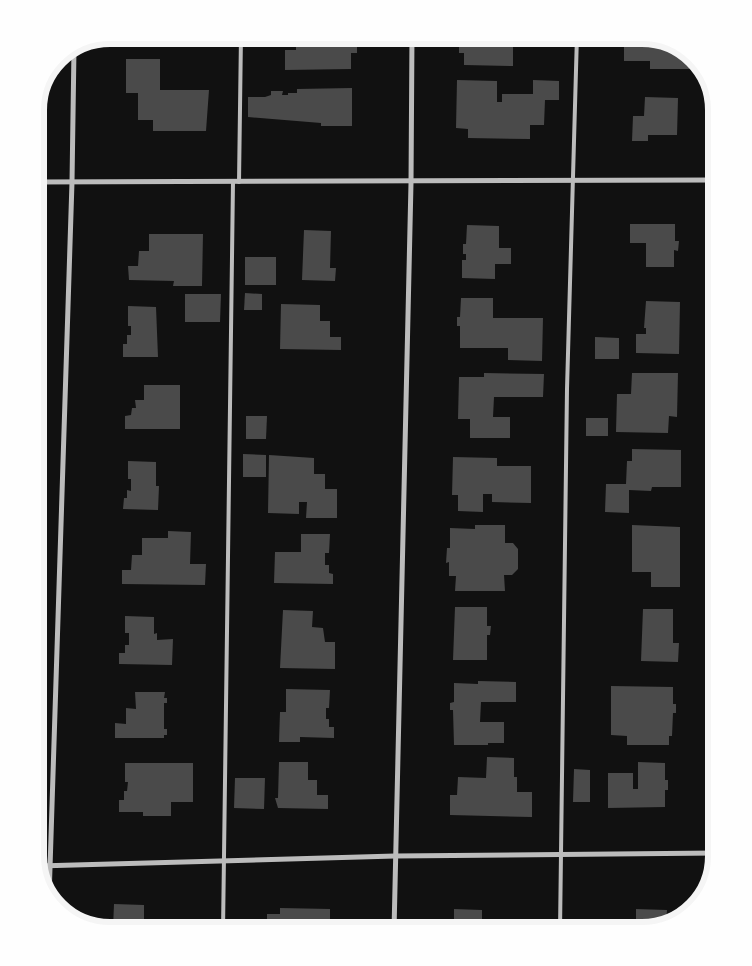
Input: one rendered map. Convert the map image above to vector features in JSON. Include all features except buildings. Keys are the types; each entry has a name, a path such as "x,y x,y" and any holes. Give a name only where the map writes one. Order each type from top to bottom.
{"street":[{"path":"394,922 411,182 412,44"},
{"path":"50,882 72,182 74,55"},
{"path":"44,182 708,180"},
{"path":"44,866 395,856 708,853"}],"lane":[{"path":"223,922 226,594 241,44"},
{"path":"560,922 563,603 571,181 577,44"}]}
